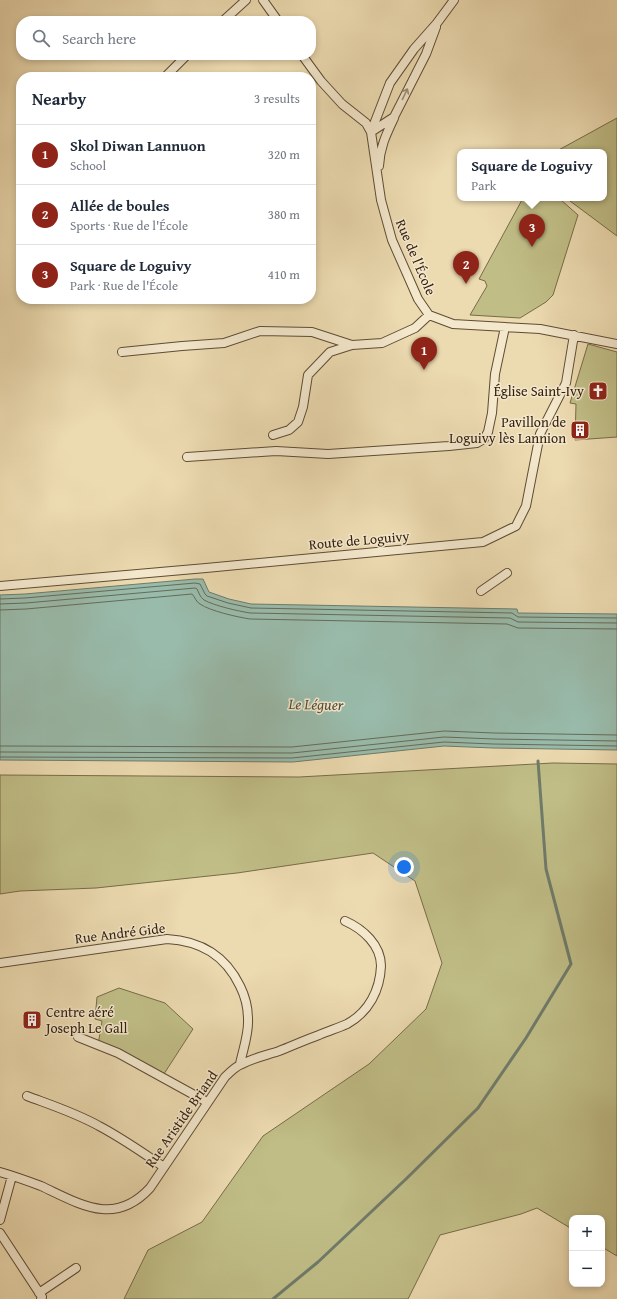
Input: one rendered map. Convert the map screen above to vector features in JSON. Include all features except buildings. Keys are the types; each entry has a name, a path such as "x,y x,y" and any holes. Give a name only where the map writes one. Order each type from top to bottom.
{"street":[{"path":"228,16 246,0"},
{"path":"263,0 274,16"},
{"name":"Rue de l'École","path":"454,0 438,23 414,49 390,82 371,132 381,200 392,240 418,299 429,314 453,324 540,329 617,344"},
{"name":"Rue de l'École","path":"371,132 394,117 426,54 438,23"},
{"path":"170,72 182,60"},
{"path":"306,60 314,72"},
{"path":"316,74 342,104 366,123 371,132"},
{"path":"381,200 379,168 380,150 394,117"},
{"path":"273,435 289,430 298,422 303,407 308,375 330,352 352,345 382,343 415,328 429,314"},
{"path":"187,457 276,451 328,454 477,443 484,439 488,432 492,413 495,374 505,327"},
{"path":"122,352 224,343 260,331 312,332 352,345"},
{"name":"Route de Loguivy","path":"0,586 482,542 516,526 526,506 540,434 566,383 574,335"},
{"path":"481,591 507,573"},
{"name":"Rue Aristide Briand","path":"12,1176 40,1186 74,1202 100,1209 123,1207 135,1202 143,1195 164,1167 225,1077 240,1064 347,1024 358,1017 374,998 380,980 381,962 378,952 370,939 357,926 345,921"},
{"name":"Rue André Gide","path":"0,963 167,939 180,940 206,948 229,967 236,977 243,993 248,1018 247,1031 240,1064"},
{"path":"78,1037 118,1053 207,1102"},
{"path":"27,1096 98,1125 131,1144 164,1167"},
{"path":"0,1172 12,1176 0,1220"},
{"path":"0,1233 40,1296 76,1268"}],"shaded area":[{"path":"617,118 617,236 570,201 607,201 607,149 560,149"},
{"path":"521,201 562,201 578,215 553,295 546,302 520,318 470,315 487,286 485,281 479,279"},
{"path":"588,344 617,352 617,437 575,440 576,404 570,403"},
{"path":"553,763 617,764 617,1256 605,1249 605,1215 569,1215 569,1227 537,1208 521,1214 440,1235 408,1299 124,1299 148,1250 202,1222 263,1136 369,1064 426,1009 442,963 415,881 373,853 237,873 96,888 20,891 0,894 0,775 299,777"},
{"path":"119,988 165,1003 193,1029 162,1077 98,1045 102,1021 95,1019 97,997"}],"water":[{"name":"Le Léguer","path":"203,579 209,592 229,599 251,604 517,609 518,613 617,614 617,750 444,746 293,762 0,760 0,595"}],"waterway":[{"path":"273,1299 318,1262 406,1179 478,1108 526,1038 571,964 546,869 538,761"}],"place":[{"name":"Square de Loguivy","path":"532,247"},
{"name":"Allée de boules","path":"466,284"},
{"name":"Skol Diwan Lannuon","path":"424,370"},
{"name":"Église Saint-Ivy","path":"598,391"},
{"name":"Pavillon de Loguivy lès Lannion","path":"580,430"},
{"name":"Centre aéré Joseph Le Gall","path":"32,1020"}]}
